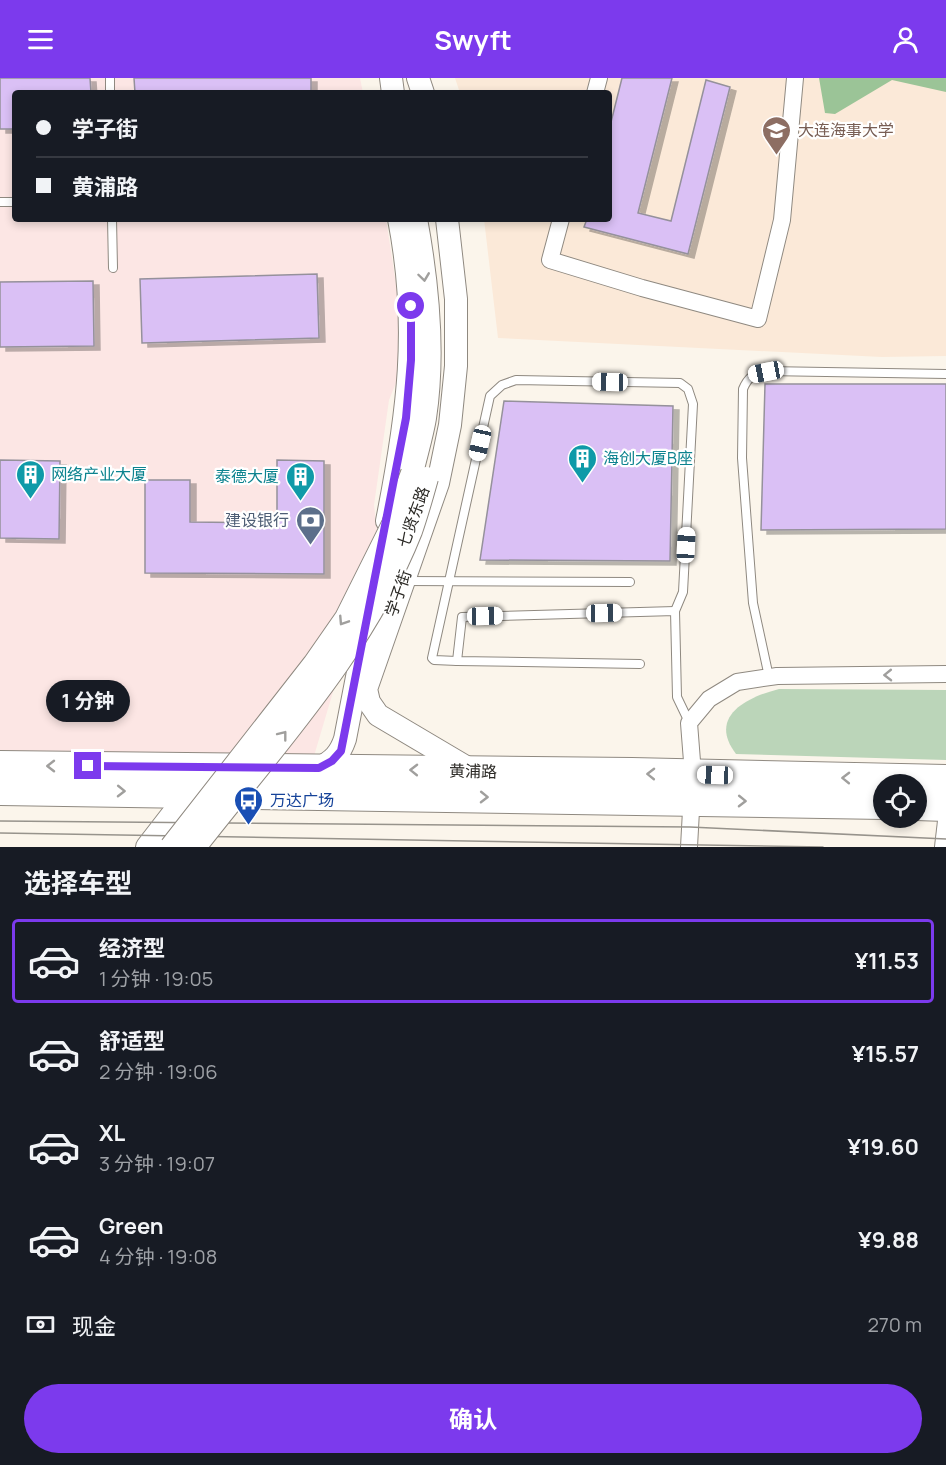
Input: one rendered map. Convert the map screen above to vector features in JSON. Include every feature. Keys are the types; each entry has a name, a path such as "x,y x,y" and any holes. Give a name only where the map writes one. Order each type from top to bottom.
{"highway":[{"name":"黄浦路","path":"0,766 203,784 319,768 472,771 873,803"},
{"name":"黄浦路","path":"0,790 203,784 692,787 946,780"},
{"path":"927,805 946,806"}],"main road":[{"name":"学子街","path":"319,768 332,761 341,751 345,739 406,418 411,360 411,306 399,222"},
{"name":"七贤东路","path":"195,847 328,676 361,627 411,531 420,476 429,363 428,302 416,222"},
{"name":"七贤东路","path":"171,847 314,664 346,618 420,476 441,419 446,361 446,301 435,222"},
{"name":"学子街","path":"447,222 456,299 456,366 450,425 438,483 366,689 369,702 378,715 456,764 472,771"},
{"path":"147,847 203,784"},
{"path":"203,784 210,847"}],"street":[{"path":"560,222 550,260 642,288 758,319 782,220 795,78"},
{"path":"689,847 692,787 689,723 709,699 737,682 769,677 946,674"},
{"path":"944,847 946,821"}],"lane":[{"path":"112,222 113,268"},
{"path":"769,677 753,603 742,458 743,389 747,380 754,374 766,372 946,374"},
{"path":"640,664 458,661 434,660 432,657 490,396 502,385 516,380 680,383 688,389 693,404 683,592 675,611 677,697 689,723"},
{"path":"402,581 630,582"},
{"path":"458,661 462,617 675,611"}],"shaded area":[{"path":"0,78 360,78 362,90 12,90 12,222 386,222 407,356 389,400 374,505 378,540 314,756 0,751"},
{"name":"大连海事大学","path":"455,78 946,78 946,356 882,357 498,338 484,222 612,222 612,90 459,90"}],"green space":[{"path":"819,78 946,78 946,92 892,80 835,114 825,113"},
{"path":"779,689 946,690 946,760 736,754 728,741 726,729 729,719 744,703"}],"building":[{"path":"0,78 90,78 91,90 12,90 12,129 0,129"},
{"path":"134,78 311,78 311,90 135,90"},
{"path":"622,78 672,78 638,213 671,221 706,80 730,87 688,254 584,227 586,222 612,222 612,118"},
{"path":"317,274 319,338 142,343 140,279"},
{"path":"93,281 94,346 0,347 0,282"},
{"path":"765,384 946,384 946,529 761,530"},
{"name":"海创大厦B座","path":"504,401 673,406 670,561 480,560"},
{"name":"网络产业大厦","path":"0,460 60,461 59,539 0,538"},
{"name":"泰德大厦","path":"277,460 324,461 324,574 145,573 145,480 190,480 190,522 277,523"}],"tram line":[{"path":"0,821 690,827 946,839"},
{"path":"0,833 823,847"}],"place":[{"name":"大连海事大学","path":"777,156"},
{"name":"海创大厦B座","path":"582,484"},
{"name":"网络产业大厦","path":"30,500"},
{"name":"泰德大厦","path":"300,502"},
{"name":"建设银行","path":"310,546"},
{"name":"万达广场","path":"249,826"}],"route":[{"path":"88,766 319,768 332,761 341,751 406,418 411,360 411,306"}]}
